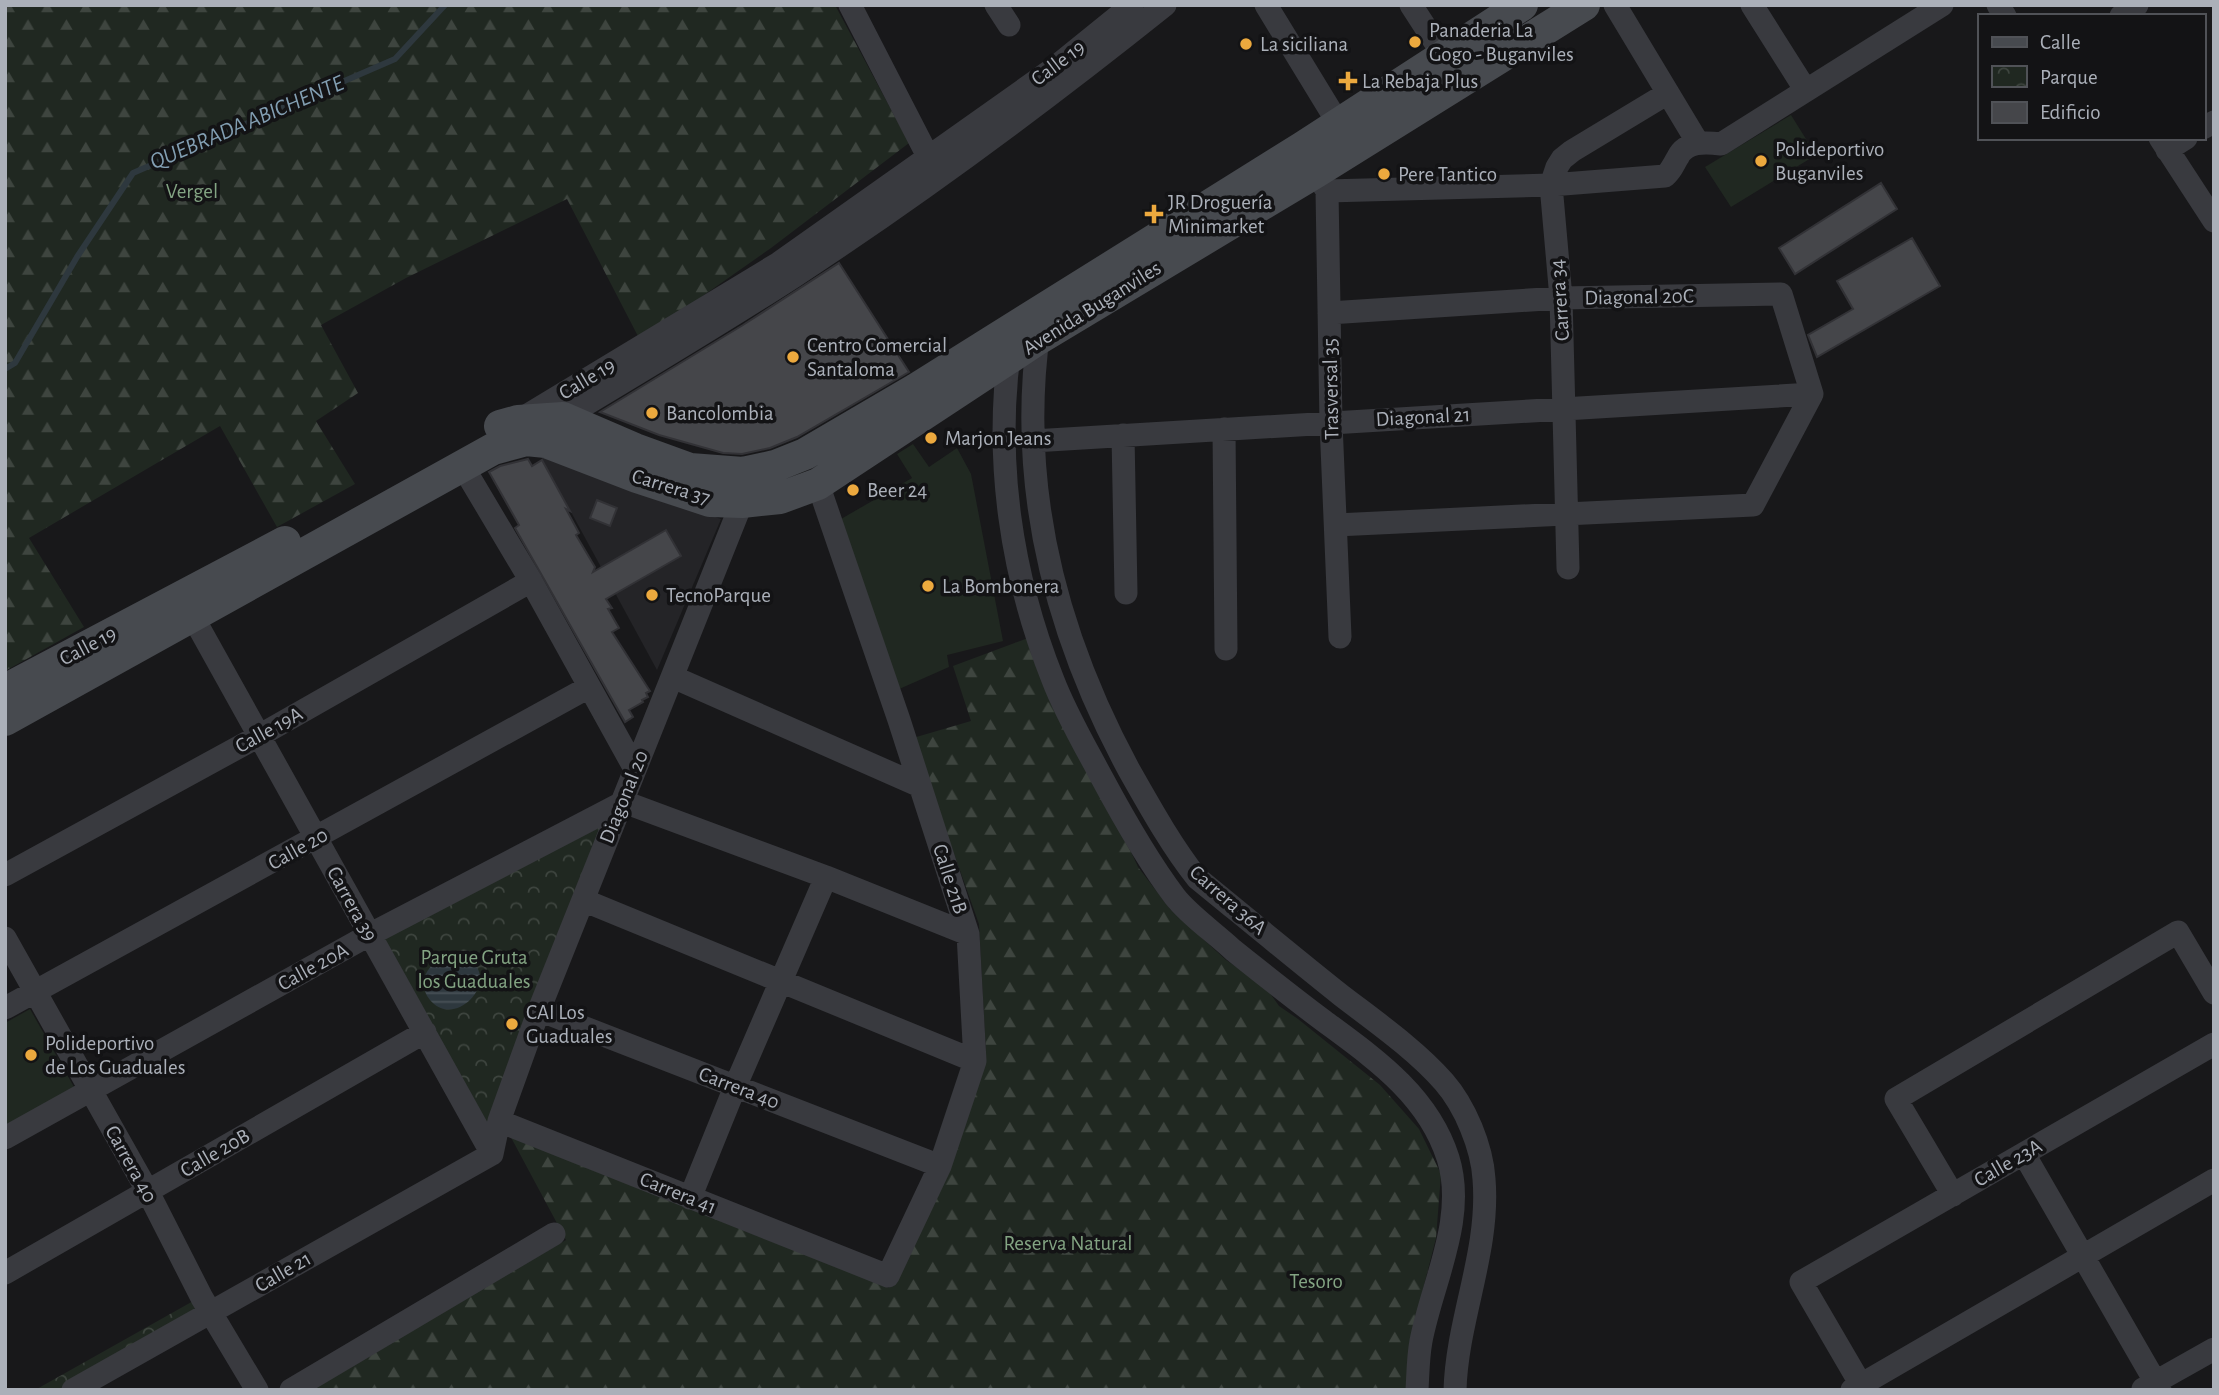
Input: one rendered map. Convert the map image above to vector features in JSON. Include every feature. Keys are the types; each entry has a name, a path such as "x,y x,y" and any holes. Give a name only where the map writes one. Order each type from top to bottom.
{"main road":[{"name":"Avenida Buganviles","path":"805,454 916,388 1315,170 1347,136 1444,56 1522,5"},
{"name":"Avenida Buganviles","path":"1347,136 1584,5"},
{"name":"Avenida Buganviles","path":"818,484 1008,361 1031,325"},
{"name":"Carrera 37","path":"522,430 563,418 635,449 743,488 779,498 818,484"},
{"name":"Carrera 37","path":"522,430 637,477 710,501 743,488 775,466 805,454"},
{"name":"Calle 19","path":"5,720 493,449 522,430"},
{"name":"Calle 19","path":"5,691 280,545 444,452 486,431 522,430"}],"street":[{"path":"850,5 939,176"},
{"name":"Calle 19","path":"522,430 779,263 1053,69 1132,5"},
{"name":"Calle 19","path":"563,418 793,276 939,176 1065,85 1165,5"},
{"path":"1266,5 1347,136"},
{"path":"1411,5 1444,56"},
{"path":"1615,5 1698,143"},
{"path":"1752,5 1805,89"},
{"path":"1315,170 1551,186 1665,176 1672,170 1679,154 1685,148 1698,143 1721,144 1942,5"},
{"path":"1551,186 1562,159 1572,151 1668,93"},
{"path":"2171,142 2214,221"},
{"name":"Trasversal 35","path":"1315,170 1329,313 1340,637"},
{"name":"Carrera 34","path":"1551,186 1561,298 1566,409 1568,568"},
{"name":"Diagonal 20C","path":"1329,313 1561,298 1781,294 1812,394"},
{"name":"Carrera 36A","path":"1031,325 1033,441 1040,516 1054,590 1077,662 1108,731 1144,798 1191,870 1397,1039 1444,1083 1460,1108 1476,1142 1484,1178 1484,1216 1455,1390"},
{"name":"Carrera 36A","path":"1008,361 1004,416 1005,470 1010,525 1020,579 1035,632 1077,733 1132,832 1177,899 1235,951 1386,1067 1433,1123 1448,1158 1453,1181 1452,1210 1444,1259 1420,1345 1417,1390"},
{"path":"1336,525 1753,505 1812,394"},
{"name":"Diagonal 21","path":"1033,441 1812,394"},
{"path":"1224,429 1226,649"},
{"path":"1123,435 1126,593"},
{"path":"462,465 531,581 635,769"},
{"name":"Calle 21B","path":"818,484 968,934 975,1061 940,1166 888,1276"},
{"name":"Diagonal 20","path":"499,1121 539,1010 673,677 743,488"},
{"name":"Calle 19A","path":"5,875 259,736 531,581"},
{"name":"Carrera 39","path":"192,617 492,1153"},
{"path":"673,677 920,786"},
{"name":"Calle 20","path":"5,1008 589,687"},
{"path":"624,802 826,877 968,934"},
{"name":"Calle 20A","path":"5,1138 369,935 624,802"},
{"path":"690,1198 826,877"},
{"path":"583,900 779,983 975,1061"},
{"path":"1953,1195 1896,1099 2178,932 2211,982"},
{"name":"Carrera 40","path":"5,938 148,1192 211,1313 257,1390"},
{"name":"Carrera 40","path":"539,1010 940,1166"},
{"name":"Calle 20B","path":"5,1273 425,1032"},
{"name":"Calle 23A","path":"1859,1388 1801,1282 2214,1044"},
{"path":"492,1153 499,1121"},
{"name":"Carrera 41","path":"499,1121 888,1276"},
{"name":"Calle 21","path":"74,1390 492,1153"},
{"path":"2024,1154 2083,1255 2153,1387 2214,1349"},
{"path":"1859,1388 2214,1180"},
{"path":"291,1390 554,1234"}],"shaded area":[{"name":"TecnoParque","path":"540,455 721,519 657,670"},
{"path":"455,955 471,962 479,972 480,983 465,1004 454,1009 441,1008 430,1000 425,992 425,977 428,970 439,960"}],"green space":[{"name":"Vergel","path":"835,5 909,143 771,248 640,340 567,199 406,278 321,325 358,393 316,421 355,484 277,527 220,426 29,538 84,627 5,671 5,6"},
{"name":"Polideportivo Buganviles","path":"1791,115 1816,155 1731,207 1705,167"},
{"name":"La Bombonera","path":"913,444 929,467 957,448 971,474 1003,641 947,655 949,667 897,690 841,519 912,478 897,454"},
{"name":"Reserva Natural","path":"1031,637 1138,867 1170,909 1226,960 1265,986 1279,1006 1380,1085 1419,1129 1441,1174 1436,1238 1423,1289 1408,1390 310,1390 566,1240 506,1128 889,1288 945,1165 986,1053 979,924 913,738 971,721 953,666"},
{"name":"Parque Gruta los Guaduales","path":"604,825 488,1130 379,940"},
{"name":"Polideportivo de Los Guaduales","path":"30,1009 74,1087 9,1126 5,1120 5,1023"},
{"path":"195,1300 200,1312 61,1390 35,1390"}],"building":[{"path":"1881,183 1897,209 1795,274 1779,248"},
{"path":"1912,238 1940,286 1817,357 1808,335 1853,309 1837,281"},
{"name":"Centro Comercial Santaloma","path":"839,263 909,372 797,437 770,448 742,454 723,453 659,435 600,412 743,325"},
{"path":"528,459 532,466 542,460 570,511 566,509 579,533 576,535 595,567 593,572 666,530 681,556 606,599 612,608 608,609 619,628 612,632 650,691 646,693 648,697 642,700 643,702 629,710 633,717 625,722 515,528 519,525 489,472 500,466"},
{"path":"597,500 617,508 610,526 590,518"}],"waterway":[{"name":"QUEBRADA ABICHENTE","path":"5,369 15,363 77,257 133,173 395,59 445,5"}],"place":[{"name":"Panaderia La Gogo - Buganviles","path":"1415,42"},
{"name":"La siciliana","path":"1246,44"},
{"name":"La Rebaja Plus","path":"1348,81"},
{"name":"Polideportivo Buganviles","path":"1761,161"},
{"name":"Pere Tantico","path":"1384,174"},
{"name":"JR Droguería Minimarket","path":"1154,214"},
{"name":"Centro Comercial Santaloma","path":"793,357"},
{"name":"Bancolombia","path":"652,413"},
{"name":"Marjon Jeans","path":"931,438"},
{"name":"Beer 24","path":"853,490"},
{"name":"La Bombonera","path":"928,586"},
{"name":"TecnoParque","path":"652,595"},
{"name":"CAI Los Guaduales","path":"512,1024"},
{"name":"Polideportivo de Los Guaduales","path":"31,1055"}],"park label":[{"name":"Tesoro","path":"1316,1281"}]}
